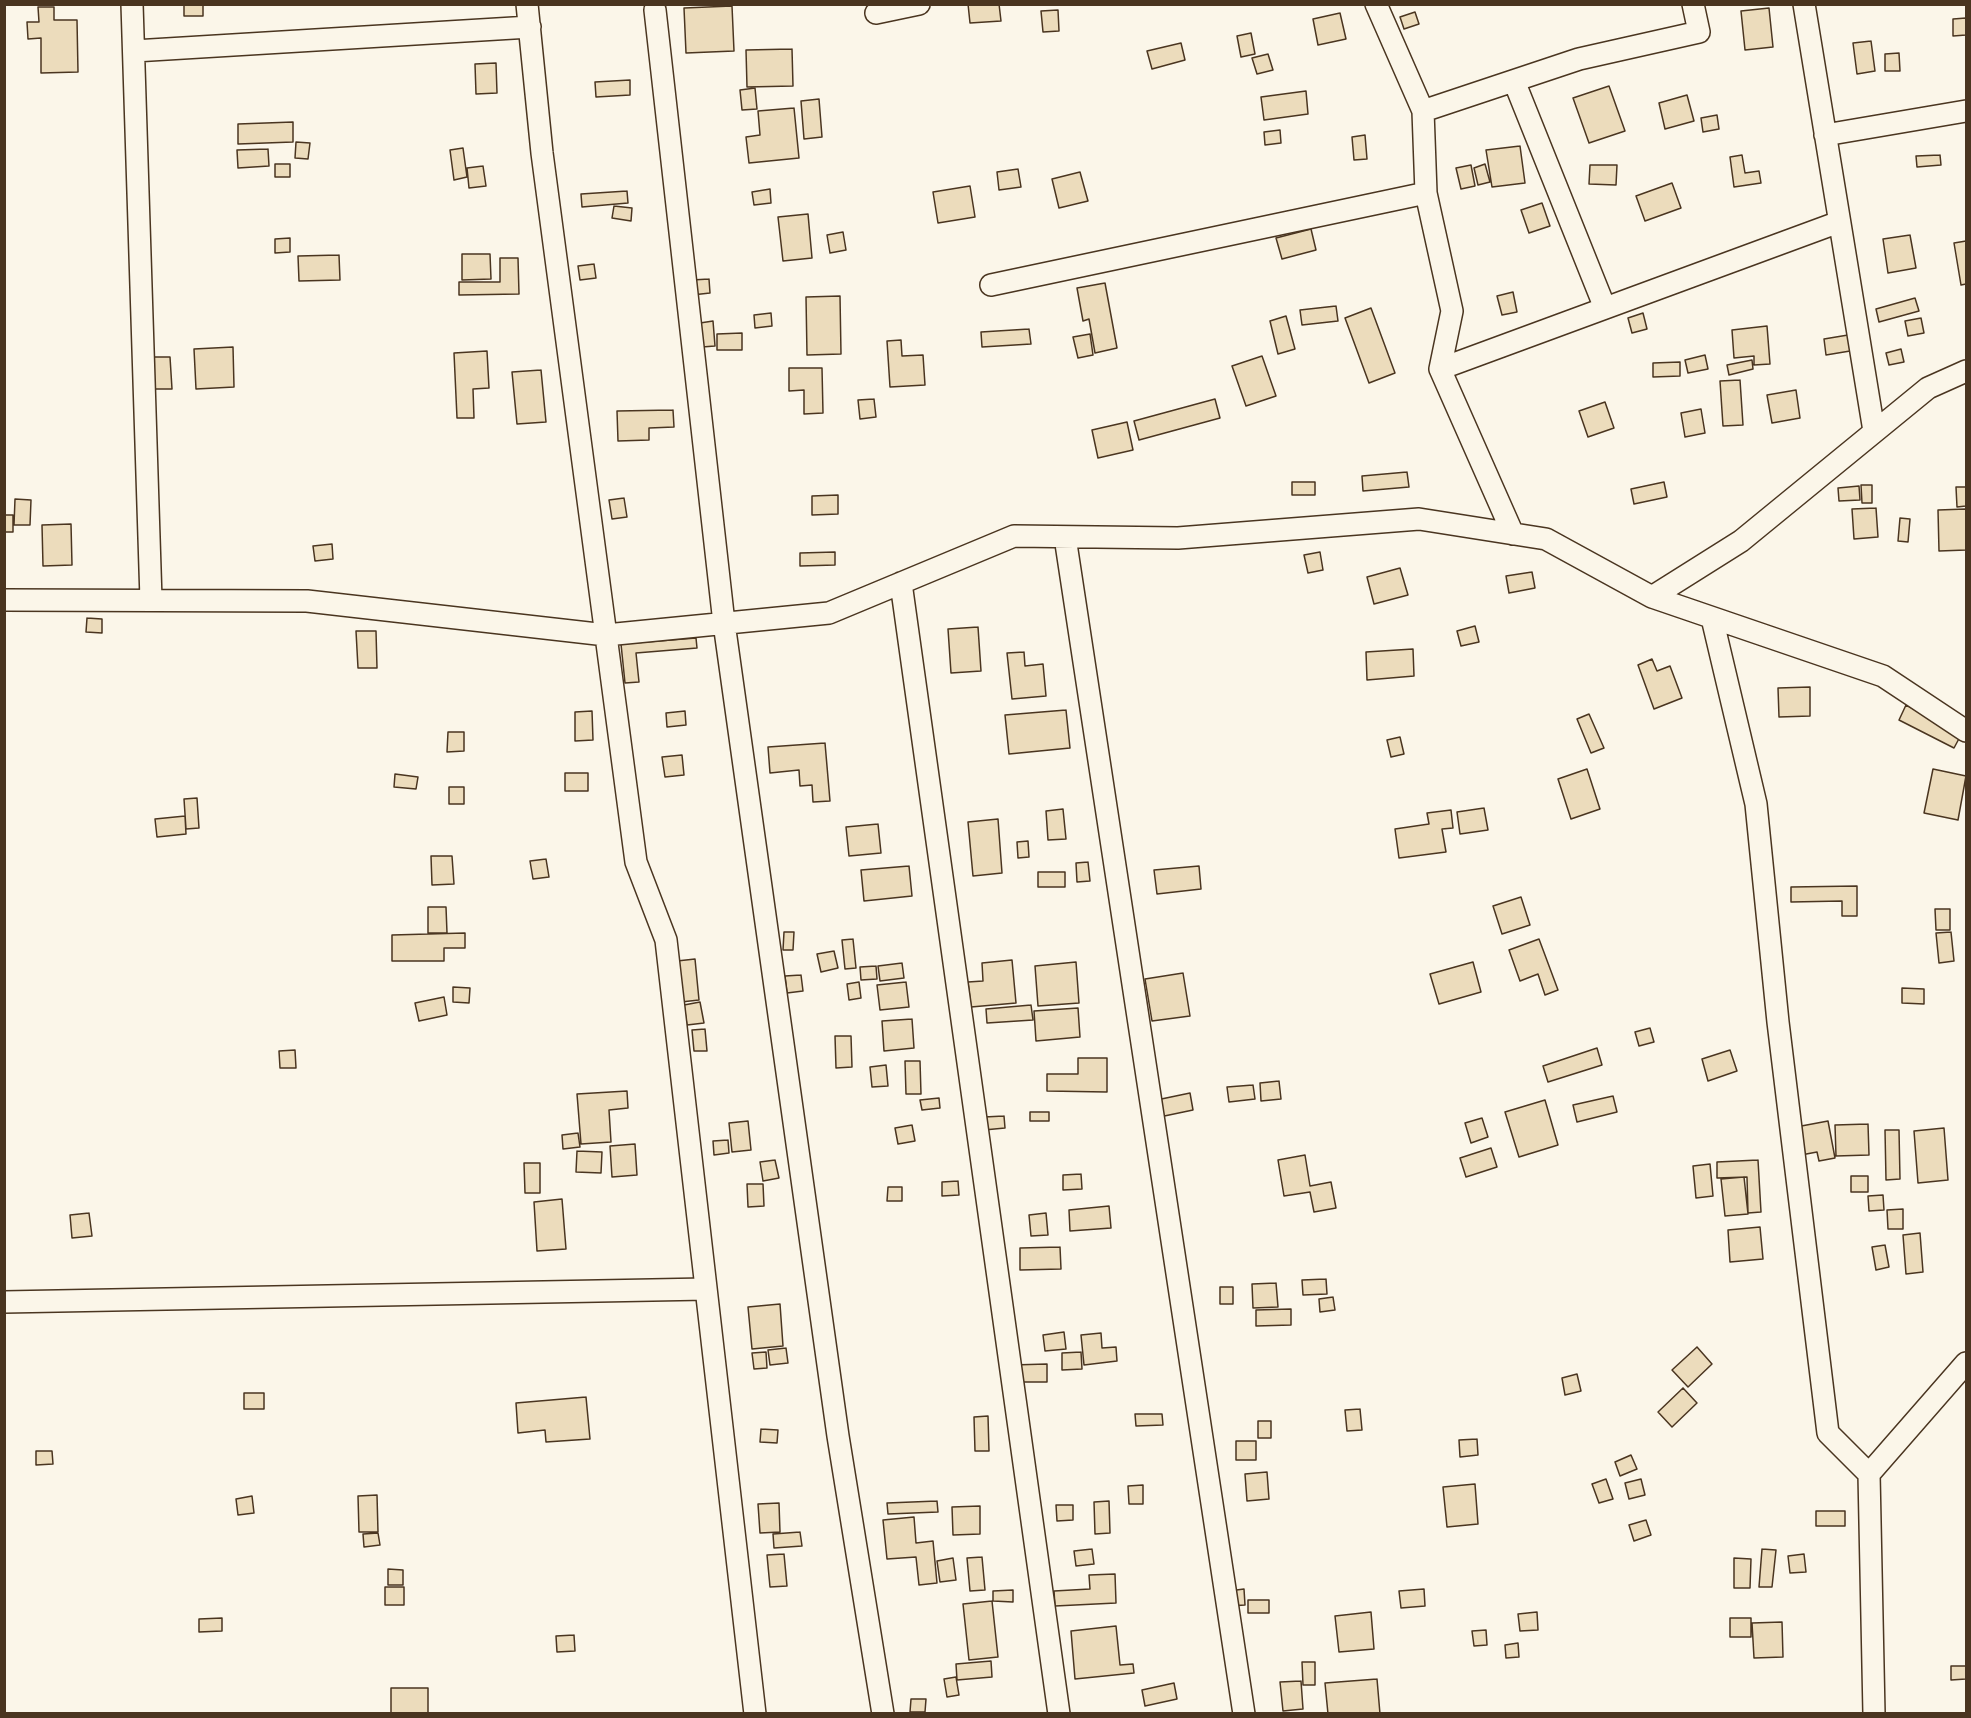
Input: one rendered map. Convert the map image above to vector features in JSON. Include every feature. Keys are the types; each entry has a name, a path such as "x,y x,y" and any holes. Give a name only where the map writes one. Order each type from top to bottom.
{"street":[{"path":"132,4 152,600"},
{"path":"527,4 542,153 636,862 666,940 755,1713"},
{"path":"876,13 919,4"},
{"path":"1376,4 1423,111 1426,193 1452,311 1440,369 1513,534"},
{"path":"1423,111 1579,59 1699,32 1693,4"},
{"path":"1804,4 1875,431"},
{"path":"655,10 724,623 838,1436 883,1713"},
{"path":"134,51 530,27"},
{"path":"1514,81 1605,308"},
{"path":"1825,135 1966,111"},
{"path":"991,285 1426,193"},
{"path":"1440,369 1839,222"},
{"path":"1652,597 1741,541 1928,388 1966,371"},
{"path":"4,600 307,601 606,635 829,613 1014,536 1178,538 1419,519 1546,539 1652,597 1882,676 1966,731"},
{"path":"1065,537 1245,1713"},
{"path":"901,584 1059,1713"},
{"path":"1712,618 1756,804 1779,1022 1828,1433 1869,1474"},
{"path":"4,1302 706,1289"},
{"path":"1874,1713 1869,1474 1966,1363"}],"building":[{"path":"184,4 203,4 203,16 184,16"},
{"path":"968,4 999,4 1001,21 970,23"},
{"path":"732,6 734,51 686,53 684,8"},
{"path":"38,7 54,7 54,20 77,20 78,72 41,73 41,38 28,39 27,22 39,22"},
{"path":"1769,8 1773,47 1745,50 1741,11"},
{"path":"1058,10 1059,31 1043,32 1041,11"},
{"path":"1415,12 1419,24 1404,29 1400,17"},
{"path":"1340,13 1346,39 1318,45 1313,19"},
{"path":"1966,18 1966,35 1953,36 1953,19"},
{"path":"1251,33 1255,54 1241,57 1237,36"},
{"path":"1871,41 1875,71 1857,74 1853,43"},
{"path":"1181,43 1185,60 1152,69 1147,51"},
{"path":"792,49 793,86 747,87 746,50"},
{"path":"1899,53 1900,71 1885,71 1885,54"},
{"path":"1268,54 1273,70 1257,74 1252,58"},
{"path":"496,63 497,93 476,94 475,64"},
{"path":"630,80 630,95 596,97 595,82"},
{"path":"1609,86 1625,131 1589,143 1573,98"},
{"path":"755,88 757,109 742,110 740,90"},
{"path":"1306,91 1308,114 1264,120 1261,97"},
{"path":"1687,95 1694,121 1665,129 1659,103"},
{"path":"819,99 822,137 804,139 801,101"},
{"path":"794,108 799,158 749,163 746,137 760,135 758,111"},
{"path":"1717,115 1719,129 1703,132 1701,118"},
{"path":"293,122 293,142 238,144 238,124"},
{"path":"1280,130 1281,143 1265,145 1264,132"},
{"path":"1365,135 1367,159 1354,160 1352,137"},
{"path":"296,142 310,143 308,159 295,158"},
{"path":"1520,146 1525,183 1492,187 1486,150"},
{"path":"463,148 467,177 454,180 450,150"},
{"path":"268,149 269,166 238,168 237,150"},
{"path":"1742,155 1745,173 1759,171 1761,183 1734,187 1730,157"},
{"path":"1940,155 1941,165 1917,167 1916,156"},
{"path":"275,164 290,164 290,177 275,177"},
{"path":"1485,164 1490,182 1478,185 1474,168"},
{"path":"1471,165 1475,186 1461,189 1456,168"},
{"path":"1590,165 1617,165 1616,185 1589,184"},
{"path":"483,166 486,186 469,188 467,168"},
{"path":"1018,169 1021,187 999,190 997,172"},
{"path":"1080,172 1088,201 1059,208 1052,179"},
{"path":"1672,183 1681,208 1645,221 1636,196"},
{"path":"970,186 975,217 938,223 933,192"},
{"path":"770,189 771,203 754,205 752,192"},
{"path":"627,191 628,203 582,207 581,194"},
{"path":"1542,203 1550,226 1529,233 1521,210"},
{"path":"614,206 632,208 631,221 612,218"},
{"path":"808,214 812,258 783,261 778,217"},
{"path":"1311,229 1316,250 1282,259 1276,238"},
{"path":"843,232 846,250 830,253 827,235"},
{"path":"1910,235 1916,268 1888,273 1883,239"},
{"path":"290,238 290,252 275,253 275,239"},
{"path":"1966,241 1966,284 1961,285 1954,243"},
{"path":"462,254 490,254 491,279 462,280"},
{"path":"339,255 340,280 299,281 298,256"},
{"path":"500,258 518,258 519,294 459,295 459,282 500,282"},
{"path":"594,264 596,278 580,280 578,266"},
{"path":"709,279 710,293 692,295 692,280"},
{"path":"1105,283 1117,348 1095,353 1089,319 1083,321 1077,288"},
{"path":"1513,292 1517,312 1502,315 1497,296"},
{"path":"840,296 841,354 807,355 806,297"},
{"path":"1915,298 1919,311 1879,322 1876,309"},
{"path":"1336,306 1338,321 1302,325 1300,310"},
{"path":"1371,308 1395,373 1369,383 1345,318"},
{"path":"771,313 772,326 755,328 754,315"},
{"path":"1643,313 1647,329 1632,333 1628,318"},
{"path":"1286,316 1295,349 1278,354 1270,321"},
{"path":"1921,318 1924,333 1908,336 1905,321"},
{"path":"713,321 715,346 702,347 700,323"},
{"path":"1767,326 1770,364 1754,365 1754,356 1734,358 1732,330"},
{"path":"1029,329 1031,344 982,347 981,332"},
{"path":"742,333 742,350 717,350 717,334"},
{"path":"1090,334 1093,355 1078,358 1073,337"},
{"path":"1848,335 1850,351 1826,355 1824,339"},
{"path":"901,340 902,356 923,355 925,385 890,387 887,341"},
{"path":"233,347 234,387 196,389 194,349"},
{"path":"1901,349 1904,362 1889,365 1886,353"},
{"path":"487,351 489,388 473,389 474,418 457,418 454,353"},
{"path":"1705,355 1708,369 1688,373 1685,360"},
{"path":"1262,356 1276,396 1246,406 1232,366"},
{"path":"153,357 170,357 172,389 154,389"},
{"path":"1752,360 1753,369 1729,375 1727,365"},
{"path":"1680,362 1680,376 1653,377 1653,363"},
{"path":"789,368 822,368 823,413 804,414 804,390 789,391"},
{"path":"541,370 546,422 517,424 512,372"},
{"path":"1740,380 1743,425 1723,426 1720,381"},
{"path":"1796,390 1800,418 1772,423 1767,395"},
{"path":"874,399 876,417 860,419 858,400"},
{"path":"1215,399 1220,418 1139,440 1134,421"},
{"path":"1605,402 1614,428 1588,437 1579,411"},
{"path":"1701,409 1705,433 1685,437 1681,413"},
{"path":"673,410 674,427 649,428 649,440 618,441 617,411"},
{"path":"1127,422 1133,450 1098,458 1092,430"},
{"path":"1407,472 1409,487 1363,491 1362,476"},
{"path":"1292,482 1315,482 1315,495 1292,495"},
{"path":"1664,482 1667,497 1634,504 1631,489"},
{"path":"1861,485 1872,485 1872,503 1862,503"},
{"path":"1859,486 1860,500 1839,501 1838,488"},
{"path":"1956,487 1966,487 1966,506 1957,507"},
{"path":"838,495 838,514 812,515 812,496"},
{"path":"624,498 627,517 612,519 609,500"},
{"path":"15,499 31,500 30,525 14,525"},
{"path":"1876,508 1878,537 1854,539 1852,509"},
{"path":"1966,509 1966,550 1939,551 1938,510"},
{"path":"4,515 13,515 13,532 4,532"},
{"path":"1900,518 1910,519 1908,542 1898,541"},
{"path":"71,524 72,565 43,566 42,525"},
{"path":"332,544 333,559 315,561 313,546"},
{"path":"835,552 835,565 800,566 800,553"},
{"path":"1320,552 1323,570 1308,573 1304,555"},
{"path":"1400,568 1408,595 1374,604 1367,577"},
{"path":"1532,572 1535,588 1509,593 1506,576"},
{"path":"87,618 102,619 102,633 86,632"},
{"path":"1475,626 1479,642 1461,646 1457,631"},
{"path":"978,627 981,671 951,673 948,629"},
{"path":"356,631 376,631 377,668 358,668"},
{"path":"696,638 697,648 636,653 639,682 625,683 621,644"},
{"path":"1413,649 1414,676 1367,680 1366,652"},
{"path":"1024,652 1025,666 1043,664 1046,696 1012,699 1007,653"},
{"path":"1652,659 1657,671 1670,666 1682,698 1654,709 1638,665"},
{"path":"1810,687 1810,716 1779,717 1778,688"},
{"path":"1906,705 1962,733 1954,748 1899,720"},
{"path":"1066,710 1070,748 1009,754 1005,715"},
{"path":"592,711 593,740 575,741 575,712"},
{"path":"685,711 686,725 667,727 666,713"},
{"path":"1589,714 1604,748 1591,753 1577,719"},
{"path":"448,732 464,732 464,751 447,752"},
{"path":"1400,737 1404,754 1391,757 1387,740"},
{"path":"825,743 830,801 813,802 812,785 800,786 799,770 770,773 768,747"},
{"path":"682,755 684,775 665,777 662,757"},
{"path":"1587,769 1600,809 1571,819 1558,779"},
{"path":"1933,769 1966,776 1958,820 1924,813"},
{"path":"565,773 588,773 588,791 565,791"},
{"path":"395,774 418,777 416,789 394,787"},
{"path":"449,787 464,787 464,804 449,804"},
{"path":"197,798 199,828 186,829 184,799"},
{"path":"1484,808 1488,830 1460,834 1457,812"},
{"path":"1063,809 1066,839 1048,840 1046,811"},
{"path":"1451,810 1453,828 1442,829 1446,852 1399,858 1395,829 1429,824 1427,813"},
{"path":"185,816 186,834 157,837 155,819"},
{"path":"998,819 1002,873 973,876 968,822"},
{"path":"878,824 881,853 849,856 846,827"},
{"path":"1028,841 1029,857 1018,858 1017,842"},
{"path":"431,856 452,856 454,884 432,885"},
{"path":"546,859 549,877 533,879 530,861"},
{"path":"1088,862 1090,881 1077,882 1076,863"},
{"path":"909,866 912,896 864,901 861,870"},
{"path":"1199,866 1201,889 1157,894 1154,870"},
{"path":"1038,872 1065,872 1065,887 1038,887"},
{"path":"1857,886 1857,916 1842,916 1842,901 1791,902 1791,887"},
{"path":"1521,897 1530,925 1502,934 1493,906"},
{"path":"428,907 446,907 447,933 428,933"},
{"path":"1935,909 1950,909 1950,930 1936,930"},
{"path":"784,932 794,932 793,950 783,950"},
{"path":"1951,932 1954,961 1939,963 1936,933"},
{"path":"465,933 465,948 444,948 444,961 392,961 392,935"},
{"path":"853,939 856,968 845,969 842,940"},
{"path":"1539,939 1558,990 1545,995 1538,974 1520,981 1509,950"},
{"path":"834,951 838,968 821,972 817,954"},
{"path":"695,959 699,1000 681,1002 677,961"},
{"path":"1012,960 1016,1003 971,1007 968,982 983,981 982,963"},
{"path":"1076,962 1079,1003 1038,1006 1035,966"},
{"path":"1473,962 1481,992 1439,1004 1430,974"},
{"path":"902,963 904,978 880,981 878,966"},
{"path":"876,966 877,979 861,980 860,967"},
{"path":"1183,973 1190,1016 1152,1021 1145,979"},
{"path":"801,975 803,991 787,993 785,976"},
{"path":"859,982 861,998 849,1000 847,984"},
{"path":"906,982 909,1007 880,1010 877,985"},
{"path":"453,987 470,988 469,1003 453,1002"},
{"path":"1902,988 1924,989 1924,1004 1902,1003"},
{"path":"444,997 447,1015 419,1021 415,1003"},
{"path":"700,1002 704,1023 687,1025 684,1005"},
{"path":"1031,1005 1033,1020 987,1023 986,1009"},
{"path":"1078,1008 1080,1037 1036,1041 1034,1011"},
{"path":"912,1019 914,1048 884,1051 882,1021"},
{"path":"1650,1028 1654,1042 1639,1046 1635,1032"},
{"path":"705,1029 707,1051 694,1051 692,1030"},
{"path":"835,1036 851,1036 852,1067 836,1068"},
{"path":"1597,1048 1602,1065 1548,1082 1543,1066"},
{"path":"295,1050 296,1068 280,1068 279,1051"},
{"path":"1730,1050 1737,1071 1708,1081 1702,1059"},
{"path":"1078,1058 1107,1058 1107,1092 1047,1091 1047,1074 1078,1074"},
{"path":"905,1061 920,1061 921,1094 906,1094"},
{"path":"886,1065 888,1086 872,1087 870,1067"},
{"path":"1279,1081 1281,1099 1261,1101 1260,1083"},
{"path":"1253,1085 1255,1099 1229,1102 1227,1087"},
{"path":"627,1091 628,1108 609,1110 611,1142 581,1144 577,1094"},
{"path":"1190,1093 1193,1110 1150,1119 1147,1102"},
{"path":"1613,1096 1617,1112 1577,1122 1573,1105"},
{"path":"939,1098 940,1108 922,1110 920,1100"},
{"path":"1545,1100 1558,1145 1519,1157 1505,1112"},
{"path":"1030,1112 1049,1112 1049,1121 1030,1121"},
{"path":"1004,1116 1005,1128 984,1130 984,1117"},
{"path":"1482,1118 1488,1137 1471,1143 1465,1123"},
{"path":"748,1121 751,1150 732,1152 729,1123"},
{"path":"1828,1121 1835,1158 1819,1161 1817,1152 1801,1155 1796,1127"},
{"path":"1868,1124 1869,1155 1836,1156 1835,1125"},
{"path":"912,1125 915,1141 898,1144 895,1128"},
{"path":"1944,1128 1948,1180 1918,1183 1914,1131"},
{"path":"1885,1130 1899,1130 1900,1179 1886,1180"},
{"path":"578,1133 580,1147 563,1149 562,1135"},
{"path":"728,1140 729,1153 714,1155 713,1141"},
{"path":"635,1144 637,1175 612,1177 610,1146"},
{"path":"1491,1148 1497,1167 1466,1177 1460,1158"},
{"path":"577,1151 602,1152 601,1173 576,1172"},
{"path":"1305,1155 1310,1186 1331,1182 1336,1208 1314,1212 1310,1192 1284,1196 1278,1160"},
{"path":"775,1160 779,1178 763,1181 760,1162"},
{"path":"1758,1160 1761,1212 1748,1213 1747,1177 1717,1178 1717,1162"},
{"path":"524,1163 540,1163 540,1193 525,1193"},
{"path":"1710,1164 1713,1196 1696,1198 1693,1166"},
{"path":"1081,1174 1082,1189 1063,1190 1063,1175"},
{"path":"1851,1176 1868,1176 1868,1192 1851,1192"},
{"path":"1744,1177 1748,1214 1725,1216 1721,1179"},
{"path":"958,1181 959,1195 942,1196 942,1182"},
{"path":"747,1184 763,1184 764,1206 748,1207"},
{"path":"888,1187 902,1187 902,1201 887,1201"},
{"path":"1883,1195 1884,1210 1869,1211 1868,1196"},
{"path":"562,1199 566,1249 537,1251 534,1202"},
{"path":"1109,1206 1111,1228 1070,1231 1069,1210"},
{"path":"1903,1209 1903,1229 1888,1229 1887,1210"},
{"path":"89,1213 92,1236 72,1238 70,1215"},
{"path":"1046,1213 1048,1235 1031,1236 1029,1215"},
{"path":"1760,1227 1763,1259 1730,1262 1728,1230"},
{"path":"1920,1233 1923,1272 1906,1274 1903,1235"},
{"path":"1885,1245 1889,1267 1876,1270 1872,1247"},
{"path":"1060,1247 1061,1269 1020,1270 1020,1248"},
{"path":"1326,1279 1327,1294 1303,1295 1302,1280"},
{"path":"1276,1283 1278,1307 1253,1308 1252,1284"},
{"path":"1220,1287 1233,1287 1233,1304 1220,1304"},
{"path":"1333,1297 1335,1310 1320,1312 1319,1299"},
{"path":"780,1304 783,1346 752,1349 748,1307"},
{"path":"1291,1309 1291,1325 1256,1326 1256,1310"},
{"path":"1064,1332 1066,1349 1045,1351 1043,1335"},
{"path":"1101,1333 1102,1348 1116,1347 1117,1361 1084,1365 1081,1335"},
{"path":"1697,1347 1712,1364 1688,1387 1672,1370"},
{"path":"786,1348 788,1363 770,1365 768,1350"},
{"path":"766,1352 767,1368 754,1369 752,1353"},
{"path":"1081,1352 1082,1369 1062,1370 1062,1353"},
{"path":"1047,1364 1047,1382 1012,1382 1012,1365"},
{"path":"1577,1374 1581,1391 1565,1395 1562,1378"},
{"path":"1683,1388 1697,1403 1672,1427 1658,1412"},
{"path":"244,1393 264,1393 264,1409 244,1409"},
{"path":"586,1397 590,1439 546,1442 545,1430 518,1433 516,1403"},
{"path":"1360,1409 1362,1430 1347,1431 1345,1410"},
{"path":"1135,1414 1162,1414 1163,1425 1136,1426"},
{"path":"988,1416 989,1451 975,1451 974,1417"},
{"path":"1258,1421 1271,1421 1271,1438 1258,1438"},
{"path":"761,1429 778,1430 777,1443 760,1442"},
{"path":"1477,1439 1478,1455 1460,1457 1459,1440"},
{"path":"1236,1441 1256,1441 1256,1460 1236,1460"},
{"path":"36,1451 52,1451 53,1464 36,1465"},
{"path":"1631,1455 1637,1469 1620,1476 1615,1462"},
{"path":"1267,1472 1269,1499 1247,1501 1245,1474"},
{"path":"1606,1479 1613,1499 1599,1503 1592,1484"},
{"path":"1641,1479 1645,1495 1629,1499 1625,1483"},
{"path":"1475,1484 1478,1524 1447,1527 1443,1487"},
{"path":"1143,1485 1143,1504 1129,1504 1128,1486"},
{"path":"377,1495 378,1532 359,1532 358,1496"},
{"path":"252,1496 254,1513 238,1515 236,1499"},
{"path":"937,1501 938,1512 888,1514 887,1503"},
{"path":"1109,1501 1110,1533 1095,1534 1094,1502"},
{"path":"779,1503 780,1532 760,1533 758,1504"},
{"path":"1056,1505 1073,1505 1073,1520 1057,1521"},
{"path":"980,1506 980,1534 953,1535 952,1507"},
{"path":"1816,1511 1845,1511 1845,1526 1816,1526"},
{"path":"914,1517 916,1543 933,1541 937,1583 919,1585 916,1557 887,1559 883,1520"},
{"path":"1646,1520 1651,1535 1634,1541 1629,1525"},
{"path":"800,1532 802,1546 774,1548 773,1534"},
{"path":"378,1533 380,1545 364,1547 363,1534"},
{"path":"1092,1549 1094,1564 1076,1566 1074,1551"},
{"path":"1762,1549 1776,1550 1772,1587 1759,1587"},
{"path":"784,1554 787,1586 770,1587 767,1555"},
{"path":"1804,1554 1806,1572 1790,1573 1788,1556"},
{"path":"982,1557 985,1590 970,1591 967,1558"},
{"path":"953,1558 956,1580 940,1582 937,1561"},
{"path":"1734,1558 1751,1559 1750,1588 1734,1588"},
{"path":"388,1569 403,1570 403,1585 388,1585"},
{"path":"1115,1574 1116,1603 1055,1606 1054,1591 1090,1589 1089,1575"},
{"path":"385,1587 404,1587 404,1605 385,1605"},
{"path":"1244,1589 1245,1605 1230,1606 1229,1591"},
{"path":"1424,1589 1425,1606 1401,1608 1399,1591"},
{"path":"1013,1590 1013,1602 993,1601 993,1591"},
{"path":"1248,1600 1269,1600 1269,1613 1248,1613"},
{"path":"992,1601 998,1657 969,1660 963,1604"},
{"path":"1371,1612 1374,1649 1339,1652 1335,1616"},
{"path":"1537,1612 1538,1630 1520,1631 1518,1614"},
{"path":"222,1618 222,1631 199,1632 199,1619"},
{"path":"1730,1618 1751,1618 1751,1637 1730,1637"},
{"path":"1782,1622 1783,1657 1754,1658 1752,1623"},
{"path":"1116,1626 1120,1665 1133,1664 1134,1673 1075,1679 1071,1631"},
{"path":"1486,1630 1487,1645 1474,1646 1472,1631"},
{"path":"574,1635 575,1651 557,1652 556,1636"},
{"path":"1518,1643 1519,1657 1506,1658 1505,1645"},
{"path":"991,1661 992,1677 957,1680 956,1664"},
{"path":"1302,1662 1315,1662 1315,1685 1303,1685"},
{"path":"1951,1666 1966,1666 1966,1679 1951,1680"},
{"path":"956,1677 959,1695 947,1697 944,1679"},
{"path":"1377,1679 1380,1714 1328,1714 1325,1683"},
{"path":"1301,1681 1303,1709 1283,1711 1280,1682"},
{"path":"1174,1683 1177,1699 1145,1706 1142,1690"},
{"path":"391,1688 428,1688 428,1714 391,1714"},
{"path":"911,1699 926,1699 925,1712 910,1712"}]}
